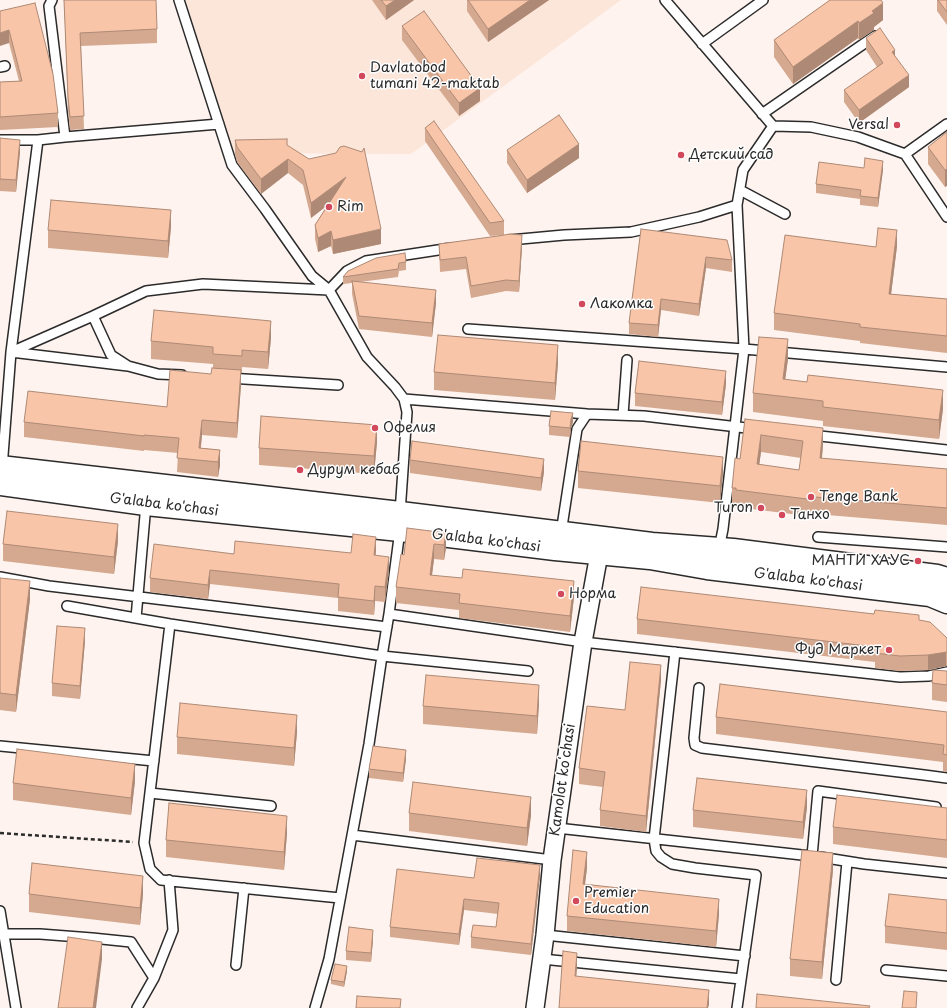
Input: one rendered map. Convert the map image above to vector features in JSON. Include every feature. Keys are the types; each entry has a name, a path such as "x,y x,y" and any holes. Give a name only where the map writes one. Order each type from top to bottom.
{"main road":[{"name":"G'alaba ko'chasi","path":"1,473 146,504 561,533 652,544 930,596 947,602"},
{"name":"G'alaba ko'chasi","path":"1,473 400,522 547,548 650,558 707,568 729,558 937,576 947,579"}],"street":[{"name":"Kamolot koʻchasi","path":"535,1008 542,958 552,860 583,642 599,554"}],"lane":[{"path":"52,0 48,6 65,137"},
{"path":"179,0 232,164 312,276 329,290 366,357 395,387 404,399 408,412 400,522 389,614 369,744 329,959 315,1008"},
{"path":"665,0 773,126 811,127 858,137 905,154 946,215"},
{"path":"702,44 764,0"},
{"path":"762,114 877,35"},
{"path":"0,140 38,140 219,124"},
{"path":"905,154 947,124"},
{"path":"729,558 723,529 744,349 737,205 743,170 773,126"},
{"path":"1,473 11,352 38,140"},
{"path":"740,190 785,214"},
{"path":"504,241 564,235 631,232 699,217 737,205"},
{"path":"11,352 146,291 203,284 329,290 347,271 366,261 460,246"},
{"path":"93,316 112,355 128,366"},
{"path":"468,329 744,349 947,367"},
{"path":"11,352 128,366 158,374 189,376"},
{"path":"623,415 628,360"},
{"path":"220,378 338,385"},
{"path":"404,399 587,414 644,416 767,430"},
{"path":"561,533 577,429 587,414"},
{"path":"806,435 947,450"},
{"path":"136,618 146,504"},
{"path":"818,537 947,547"},
{"path":"0,577 49,586 387,627"},
{"path":"68,606 170,624 382,656 528,671"},
{"path":"389,614 583,642 900,677 929,676 947,672"},
{"path":"170,624 144,843 150,869 161,880 340,898"},
{"path":"675,652 654,839 656,851 661,857 672,864 756,875 737,1008"},
{"path":"700,688 694,738 695,745 702,748 947,778"},
{"path":"0,746 154,761"},
{"path":"812,856 818,791 936,807"},
{"path":"150,793 271,806"},
{"path":"557,828 812,856 894,868 947,873"},
{"path":"352,835 552,860"},
{"path":"836,980 847,862"},
{"path":"137,1008 154,978 173,930 169,880"},
{"path":"236,965 244,888"},
{"path":"0,911 16,1008"},
{"path":"4,934 77,936 131,942 154,978"},
{"path":"544,935 745,956"},
{"path":"542,958 741,979"},
{"path":"886,970 947,976"}],"path":[{"path":"0,833 144,843"}],"shaded area":[{"name":"Davlatobod tumani 42-maktab","path":"186,0 621,0 411,154 230,153"}],"building":[{"path":"64,0 156,0 157,29 80,33 84,116 70,117"},
{"path":"381,0 395,0 386,6"},
{"path":"468,0 530,0 488,29"},
{"path":"830,0 881,0 883,3 872,11 874,13 859,23 858,21 793,67 774,40"},
{"path":"938,0 947,0 947,12"},
{"path":"35,3 53,74 58,113 0,117 0,82 22,81 9,30 0,33 0,11"},
{"path":"424,11 480,88 459,103 402,26"},
{"path":"880,28 895,50 892,52 909,75 859,110 844,90 883,63 866,38"},
{"path":"559,115 579,144 527,180 507,150"},
{"path":"434,121 504,221 490,223 425,128"},
{"path":"947,132 947,169 945,170 928,147"},
{"path":"0,138 20,140 16,180 0,179"},
{"path":"287,139 287,145 309,159 336,153 340,147 344,146 362,152 364,148 381,229 333,240 331,231 318,238 315,225 346,177 311,203 303,170 288,159 261,179 237,147 235,140"},
{"path":"865,158 883,161 878,198 860,196 861,190 816,184 819,162 864,168"},
{"path":"51,200 171,210 168,241 48,230"},
{"path":"878,228 897,230 889,294 947,299 947,336 860,327 860,324 774,313 785,235 876,247"},
{"path":"641,229 727,240 732,260 706,257 699,304 661,299 658,325 629,323"},
{"path":"510,234 522,235 519,281 506,280 471,286 466,257 440,260 439,244"},
{"path":"405,253 406,262 399,263 398,269 343,277 348,271 376,258"},
{"path":"352,281 436,290 432,323 359,316"},
{"path":"154,310 271,321 268,352 242,350 242,356 213,354 213,347 151,341"},
{"path":"438,335 558,345 555,383 434,372"},
{"path":"759,337 788,339 783,379 807,382 808,375 943,390 939,420 823,407 823,401 753,393"},
{"path":"639,361 726,371 722,402 635,393"},
{"path":"212,368 241,370 237,423 202,420 199,448 220,450 218,462 177,458 179,438 144,436 24,422 28,391 167,407 170,370 211,374"},
{"path":"551,411 573,413 570,428 549,426"},
{"path":"261,416 377,425 374,456 259,448"},
{"path":"745,419 823,428 820,458 947,469 947,508 815,497 815,500 736,490 736,488 732,488 735,458 740,459","holes":["761,435 803,441 799,470 757,464"]},
{"path":"412,441 544,459 541,478 410,460"},
{"path":"581,441 723,457 720,486 578,471"},
{"path":"7,511 118,524 114,557 3,544"},
{"path":"407,528 446,533 444,545 434,544 430,575 462,578 463,569 574,581 570,616 459,603 460,594 396,587 401,554 404,555"},
{"path":"353,534 376,537 374,555 389,557 385,587 375,586 374,601 338,597 339,584 210,570 208,585 150,578 154,544 234,554 235,541 351,553"},
{"path":"0,578 30,581 16,695 0,693"},
{"path":"641,587 874,614 875,610 919,615 919,620 930,622 947,638 947,652 928,655 900,656 875,653 876,647 637,619"},
{"path":"57,626 85,628 80,686 52,683"},
{"path":"630,662 661,665 646,816 600,810 605,772 579,768 587,706 625,710"},
{"path":"933,670 947,671 947,685 932,683"},
{"path":"426,675 539,685 537,716 423,706"},
{"path":"720,684 947,712 947,755 943,754 944,745 716,717"},
{"path":"180,703 297,715 294,748 177,737"},
{"path":"373,746 406,750 403,773 369,769"},
{"path":"17,749 135,764 131,798 13,783"},
{"path":"697,778 807,790 803,822 693,810"},
{"path":"413,782 531,797 527,828 409,813"},
{"path":"837,795 947,808 947,840 833,827"},
{"path":"169,803 287,816 284,852 166,840"},
{"path":"573,850 587,852 583,884 719,899 716,931 567,916"},
{"path":"802,850 833,853 822,962 790,959"},
{"path":"477,858 540,865 531,944 471,937 473,925 496,927 499,903 464,899 459,934 390,927 397,869 474,878"},
{"path":"32,863 143,876 140,908 29,894"},
{"path":"889,894 947,900 947,933 885,926"},
{"path":"349,927 373,930 371,953 346,951"},
{"path":"68,937 102,942 93,1008 58,1008"},
{"path":"563,951 577,953 575,976 709,990 707,1008 559,1008"},
{"path":"335,964 347,966 344,982 331,980"},
{"path":"904,991 917,992 916,1008 902,1008"},
{"path":"757,994 870,1006 869,1008 756,1008"},
{"path":"357,996 401,999 400,1008 356,1008"}],"place":[{"name":"Davlatobod tumani 42-maktab","path":"362,76"},
{"name":"Versal","path":"897,125"},
{"name":"Детский сад","path":"681,155"},
{"name":"Rim","path":"329,207"},
{"name":"Лакомка","path":"582,304"},
{"name":"Офелия","path":"375,428"},
{"name":"Дурум кебаб","path":"300,470"},
{"name":"Tenge Bank","path":"811,497"},
{"name":"Turon","path":"761,508"},
{"name":"Танхо","path":"782,515"},
{"name":"МАНТИ ХАУС","path":"918,561"},
{"name":"Норма","path":"561,594"},
{"name":"Фуд Маркет","path":"889,650"},
{"name":"Premier Education","path":"576,901"}]}
